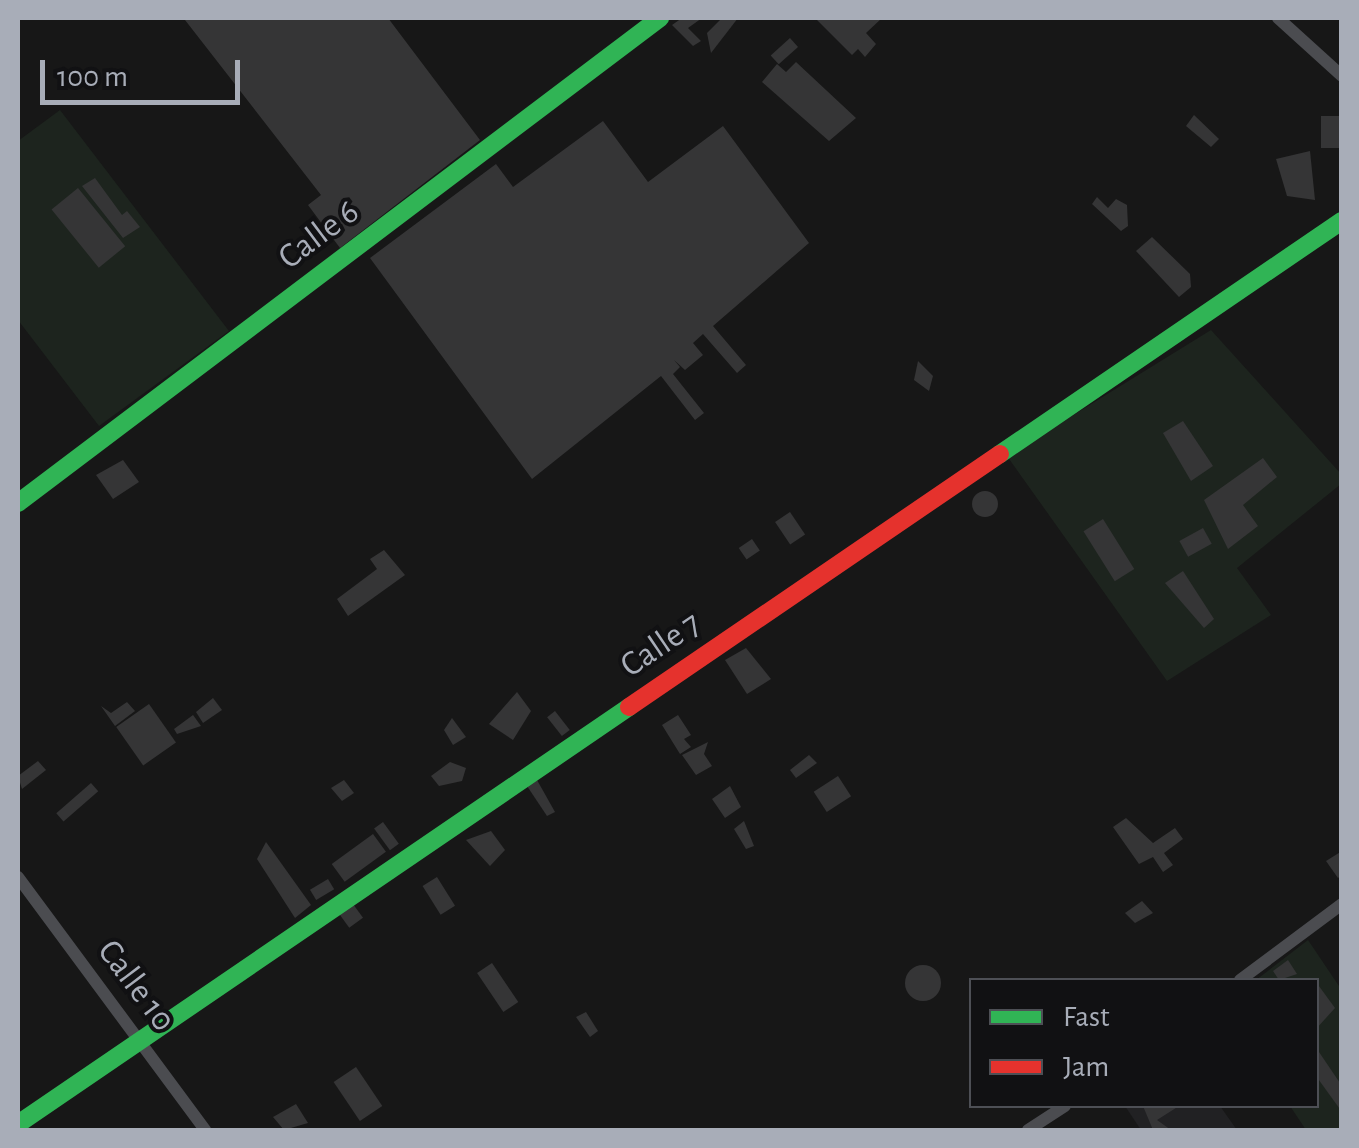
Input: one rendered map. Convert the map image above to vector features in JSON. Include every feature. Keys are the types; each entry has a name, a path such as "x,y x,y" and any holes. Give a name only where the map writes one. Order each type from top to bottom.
{"street":[{"name":"Calle 6","path":"18,504 660,18"},
{"path":"1278,18 1342,76"},
{"name":"Calle 7","path":"18,1124 136,1037 1342,221"},
{"name":"Calle 10","path":"18,877 205,1130"},
{"path":"1243,978 1342,904"},
{"path":"1028,1130 1062,1108"}],"shaded area":[{"path":"60,110 229,331 99,426 18,320 18,141"},
{"path":"1211,330 1341,474 1341,484 1237,568 1271,615 1167,681 1007,456"},
{"path":"1308,940 1341,989 1341,1130 1306,1130 1291,1108 1319,1108 1319,978 1259,978"},
{"path":"1126,1108 1221,1108 1237,1130 1141,1130"}],"building":[{"path":"388,18 480,140 340,248 308,205 321,195 185,20"},
{"path":"682,18 702,18 688,28 701,41 693,46 672,25"},
{"path":"722,18 738,18 711,53 707,33"},
{"path":"815,18 882,18 866,33 876,44 865,57 858,49 852,55"},
{"path":"790,38 798,47 779,64 771,55"},
{"path":"796,62 856,118 829,141 762,82 777,64 786,72"},
{"path":"1194,115 1219,139 1211,147 1186,126"},
{"path":"1321,116 1342,116 1342,148 1321,148"},
{"path":"603,121 648,182 723,126 809,243 713,326 746,365 737,373 703,334 693,343 703,355 685,370 674,360 680,367 673,374 704,413 695,420 661,376 532,479 370,258 496,164 513,187"},
{"path":"1310,151 1315,200 1287,196 1276,159"},
{"path":"95,178 122,215 127,211 140,227 123,238 82,186"},
{"path":"78,188 125,246 99,268 52,209"},
{"path":"1097,197 1108,208 1116,199 1127,205 1128,226 1121,231 1092,204"},
{"path":"1152,237 1190,274 1191,287 1179,297 1136,251"},
{"path":"918,361 933,376 929,391 914,380"},
{"path":"1183,421 1213,466 1191,481 1163,433"},
{"path":"1263,458 1277,477 1243,505 1258,526 1228,549 1204,500"},
{"path":"123,460 139,482 113,499 96,475"},
{"path":"985,491 994,495 998,504 994,513 985,517 976,513 972,504 976,495"},
{"path":"790,512 805,534 790,544 775,522"},
{"path":"1103,519 1134,569 1115,581 1083,531"},
{"path":"1203,528 1212,544 1188,557 1179,541"},
{"path":"752,539 760,551 747,560 739,548"},
{"path":"384,550 405,575 348,616 337,599 377,569 370,559"},
{"path":"1183,571 1214,619 1204,628 1165,583"},
{"path":"746,648 771,679 747,694 725,660"},
{"path":"517,692 531,711 513,740 489,724"},
{"path":"213,698 222,710 203,723 196,712"},
{"path":"127,702 135,711 115,726 101,706 111,713"},
{"path":"149,704 176,743 143,765 116,727"},
{"path":"555,711 570,730 562,736 547,717"},
{"path":"193,715 201,726 177,734 174,729"},
{"path":"678,715 691,735 684,739 691,747 680,754 662,725"},
{"path":"452,718 466,737 453,745 444,730"},
{"path":"708,742 704,754 712,766 696,775 682,755"},
{"path":"809,755 817,763 796,778 790,770"},
{"path":"38,761 46,770 22,789 18,776"},
{"path":"450,762 466,768 462,781 439,786 431,776"},
{"path":"838,776 851,796 827,812 814,792"},
{"path":"344,780 354,793 342,801 331,788"},
{"path":"537,780 555,812 547,816 527,786"},
{"path":"91,783 98,791 64,821 56,813"},
{"path":"730,786 741,807 725,818 712,799"},
{"path":"1126,818 1153,843 1175,828 1183,839 1164,853 1173,865 1163,872 1153,857 1139,864 1113,827"},
{"path":"744,821 754,846 746,849 734,829"},
{"path":"383,822 399,844 390,850 374,828"},
{"path":"491,831 505,850 490,866 466,840"},
{"path":"373,834 386,852 345,882 332,864"},
{"path":"266,842 311,905 295,918 257,859"},
{"path":"1342,851 1342,875 1338,878 1326,861"},
{"path":"437,877 455,906 441,915 423,886"},
{"path":"328,879 334,889 316,900 310,890"},
{"path":"1142,901 1153,913 1135,923 1125,913"},
{"path":"353,904 363,918 349,928 339,914"},
{"path":"1288,960 1297,974 1278,978 1273,971"},
{"path":"492,963 518,1002 503,1012 477,973"},
{"path":"923,965 936,970 941,983 936,996 923,1001 910,996 905,983 910,970"},
{"path":"1319,986 1335,1008 1319,1026"},
{"path":"586,1012 598,1031 590,1037 576,1017"},
{"path":"1319,1052 1342,1086 1342,1112 1319,1080"},
{"path":"356,1067 382,1106 360,1121 334,1082"},
{"path":"296,1104 308,1123 284,1130 273,1117"},
{"path":"1144,1108 1176,1108 1157,1120 1171,1130 1153,1130"}],"traffic: fast":[{"path":"18,503 660,18"},
{"path":"1000,454 1342,221"},
{"path":"18,1124 629,707"}],"traffic: jam":[{"path":"629,707 1000,454"}]}
